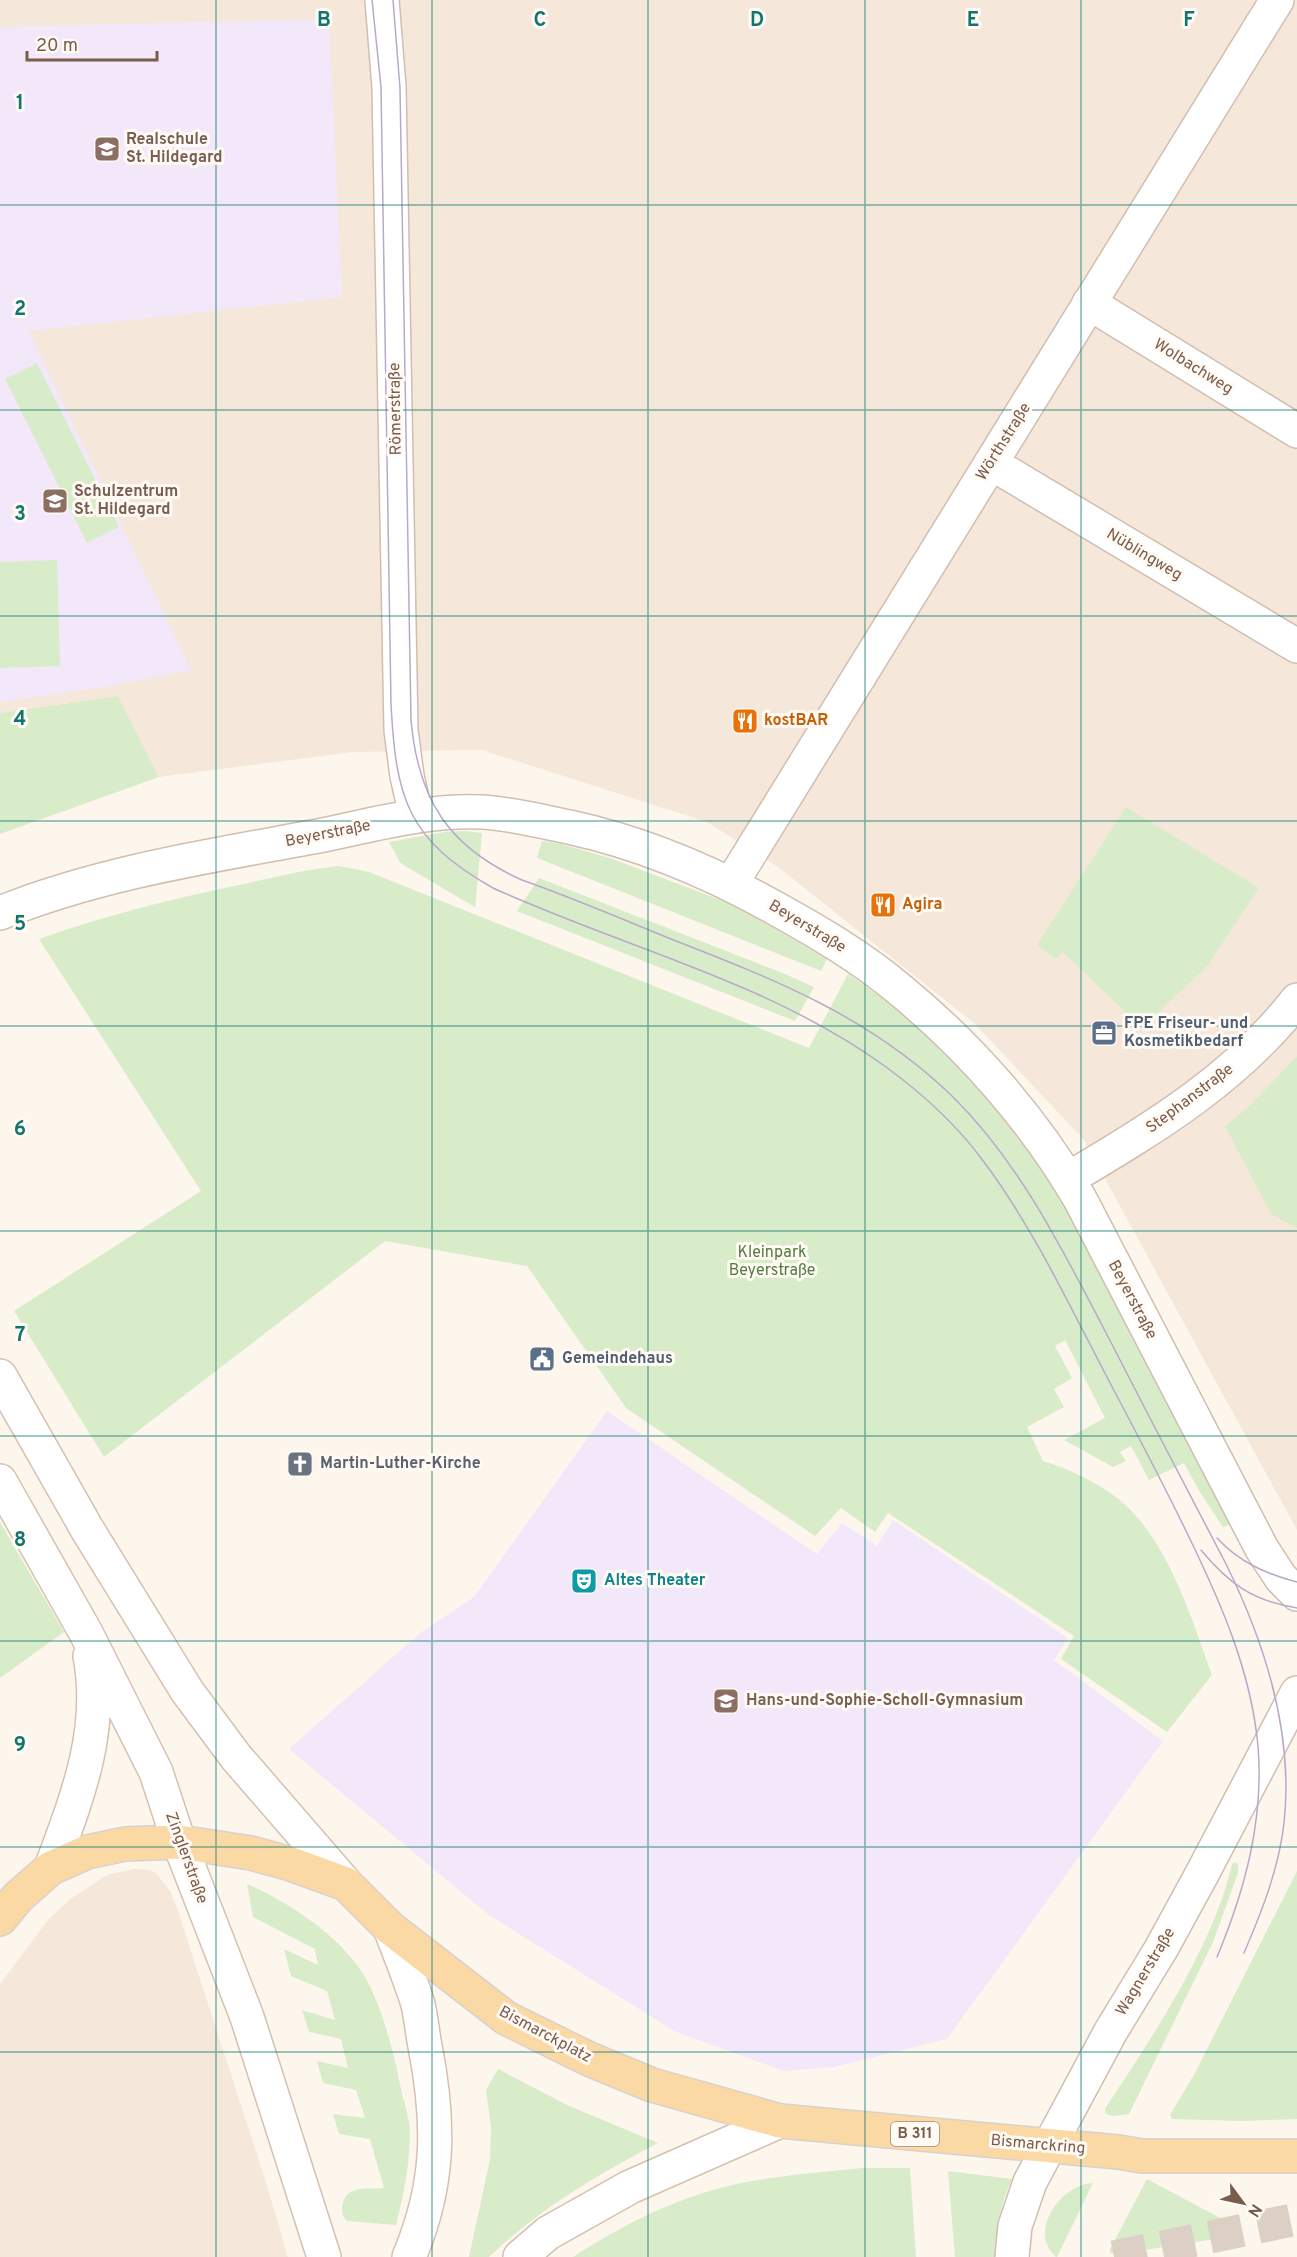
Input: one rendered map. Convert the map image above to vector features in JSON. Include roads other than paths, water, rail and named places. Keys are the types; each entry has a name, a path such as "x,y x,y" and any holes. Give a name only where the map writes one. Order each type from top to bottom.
{"main road":[{"name":"Bismarckplatz","path":"0,1919 18,1897 51,1868 87,1852 125,1844 179,1842 251,1853 291,1864 346,1884 390,1928 506,2018 535,2033 589,2059 652,2085 780,2121"},
{"name":"Bismarckring","path":"780,2121 1142,2156 1297,2156"}],"street":[{"name":"Römerstraße","path":"382,0 389,87 401,720 407,776 416,816"},
{"name":"Wörthstraße","path":"731,884 1277,0"},
{"path":"1289,0 1297,5"},
{"name":"Wolbachweg","path":"1089,303 1297,431"},
{"name":"Nüblingweg","path":"991,463 1297,646"},
{"name":"Beyerstraße","path":"0,913 90,881 416,816 467,812 533,819 634,844 673,857 731,884 847,951 898,988 926,1012 997,1085 1068,1179 1262,1549 1281,1578 1297,1594"},
{"name":"Stephanstraße","path":"1068,1179 1163,1122 1200,1095 1244,1057 1297,1000"},
{"name":"Bismarckplatz","path":"0,1376 87,1529 187,1691 222,1739 283,1814 346,1884"},
{"name":"Zinglerstraße","path":"0,1481 86,1633 156,1772 179,1842 247,2017 324,2257"},
{"path":"51,1868 84,1774 95,1718 94,1676 86,1633"},
{"name":"Wagnerstraße","path":"1012,2257 1016,2226 1030,2182 1111,2031 1202,1874 1297,1693"},
{"path":"390,1928 417,2002 430,2070 436,2131 432,2180 422,2224 409,2257"},
{"path":"520,2257 548,2233 630,2187 780,2121"}],"tunnel":[{"path":"1114,2257 1297,2219"}],"tram line":[{"path":"372,0 381,87 391,704 397,766 403,791 412,813 424,833 441,852 493,888 744,988 841,1037 913,1088 939,1111 974,1148 1019,1214 1051,1269 1169,1496 1212,1586 1241,1664 1249,1691 1258,1746 1258,1801 1244,1880 1217,1957"},
{"path":"393,0 400,88 411,720 421,774 430,797 441,817 456,836 496,867 522,880 785,986 821,1003 889,1044 953,1097 998,1148 1018,1176 1054,1235 1226,1564 1253,1625 1264,1657 1273,1689 1285,1756 1284,1823 1274,1873 1244,1953"},
{"path":"1217,1538 1234,1554 1254,1566 1297,1582"},
{"path":"1201,1550 1211,1562 1243,1589 1267,1601 1297,1608"}],"place":[{"name":"Realschule St. Hildegard","path":"107,149"},
{"name":"Schulzentrum St. Hildegard","path":"55,501"},
{"name":"kostBAR","path":"745,721"},
{"name":"Agira","path":"883,905"},
{"name":"FPE Friseur- und Kosmetikbedarf","path":"1104,1033"},
{"name":"Gemeindehaus","path":"542,1359"},
{"name":"Martin-Luther-Kirche","path":"300,1464"},
{"name":"Altes Theater","path":"584,1581"},
{"name":"Hans-und-Sophie-Scholl-Gymnasium","path":"726,1701"}],"park label":[{"name":"Kleinpark Beyerstraße","path":"772,1262"}]}
